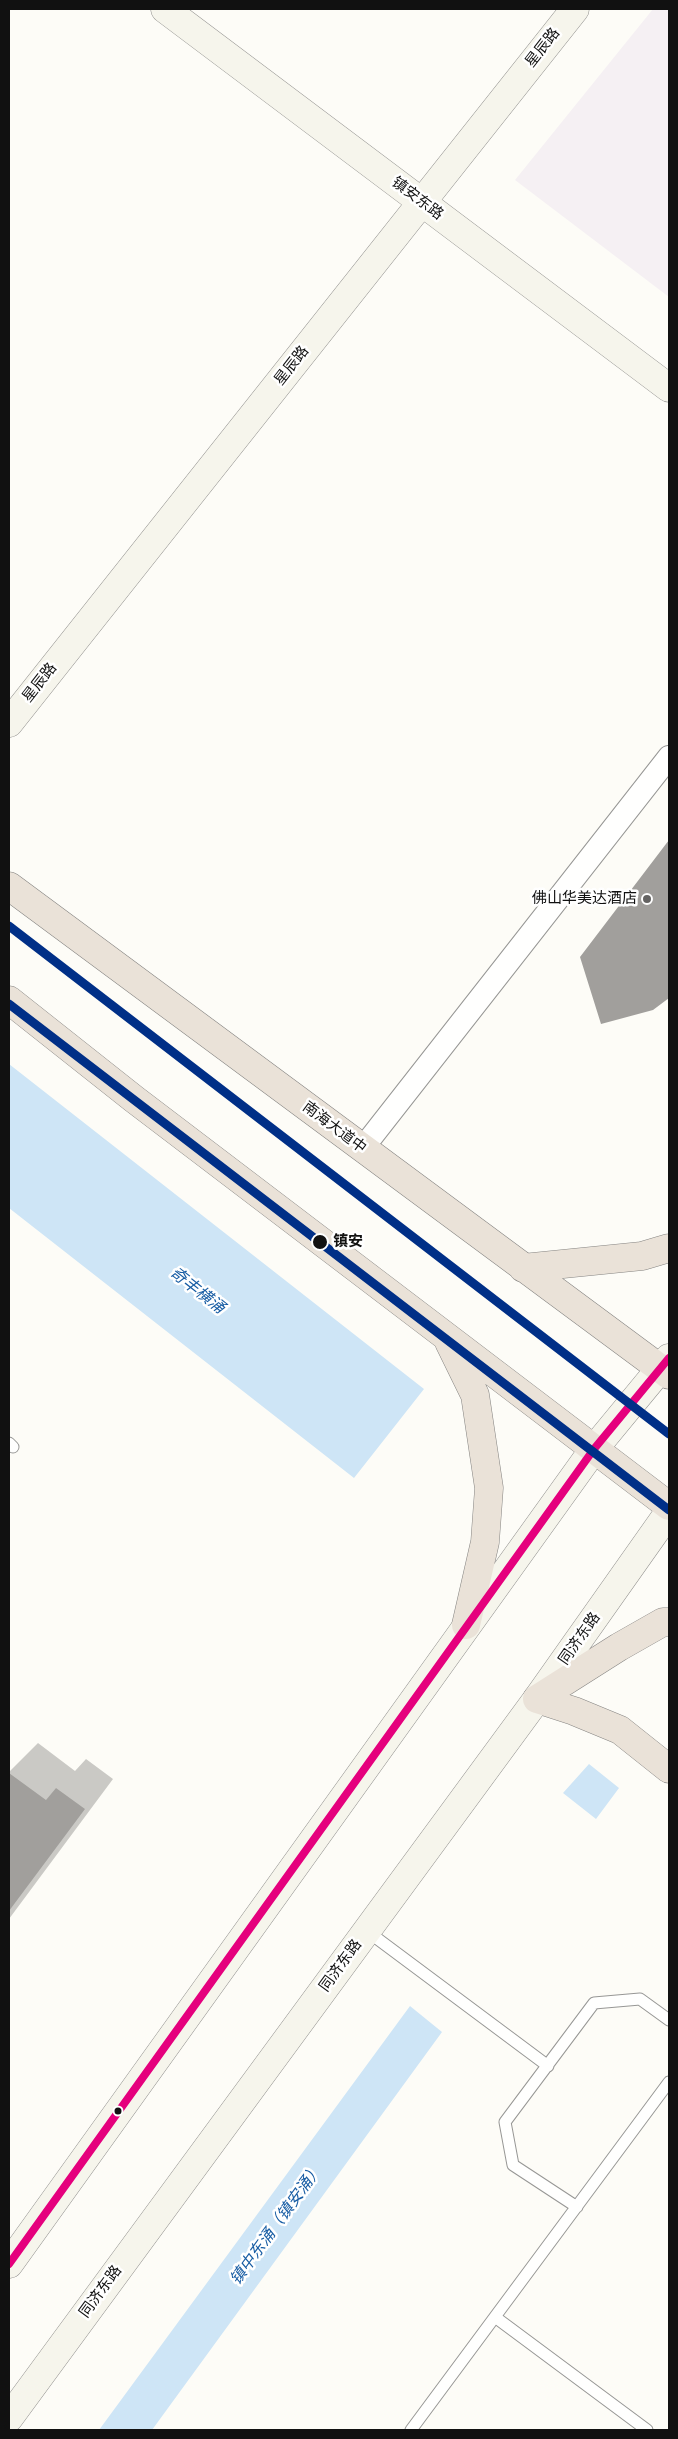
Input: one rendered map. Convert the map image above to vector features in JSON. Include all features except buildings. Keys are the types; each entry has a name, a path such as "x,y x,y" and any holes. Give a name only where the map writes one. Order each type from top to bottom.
{"highway":[{"name":"南海大道中","path":"9,886 523,1268 666,1367"},
{"path":"9,1000 446,1337 669,1506"},
{"path":"523,1268 642,1256 669,1248"},
{"path":"446,1337 475,1395 488,1488 485,1542 466,1625"},
{"path":"537,1700 619,1647 663,1622 669,1622"},
{"path":"537,1700 574,1711 620,1730 669,1769"}],"main road":[{"name":"镇安东路","path":"165,9 669,388"},
{"name":"星辰路","path":"9,722 575,9"},
{"path":"9,2264 594,1449 666,1367"},
{"name":"同济东路","path":"9,2418 537,1700 669,1512"}],"street":[{"path":"362,1149 669,757"}],"lane":[{"path":"367,1931 548,2066"},
{"path":"577,2207 513,2165 505,2122 594,2004 640,1999 669,2020"},
{"path":"411,2430 669,2082"},
{"path":"495,2317 647,2430"}],"shaded area":[{"path":"653,9 669,9 669,297 515,180"}],"water":[{"name":"奇丰横涌","path":"9,1064 424,1389 354,1478 9,1208"},
{"path":"589,1764 619,1788 596,1819 563,1793"},
{"name":"镇中东涌（镇安涌）","path":"410,2006 442,2032 152,2430 99,2430"}],"transit line":[{"path":"9,926 669,1434"},
{"path":"9,1004 669,1510"},
{"path":"9,2264 594,1449 669,1358"}],"place":[{"name":"佛山华美达酒店","path":"647,899"},
{"name":"镇安","path":"320,1242"}]}
